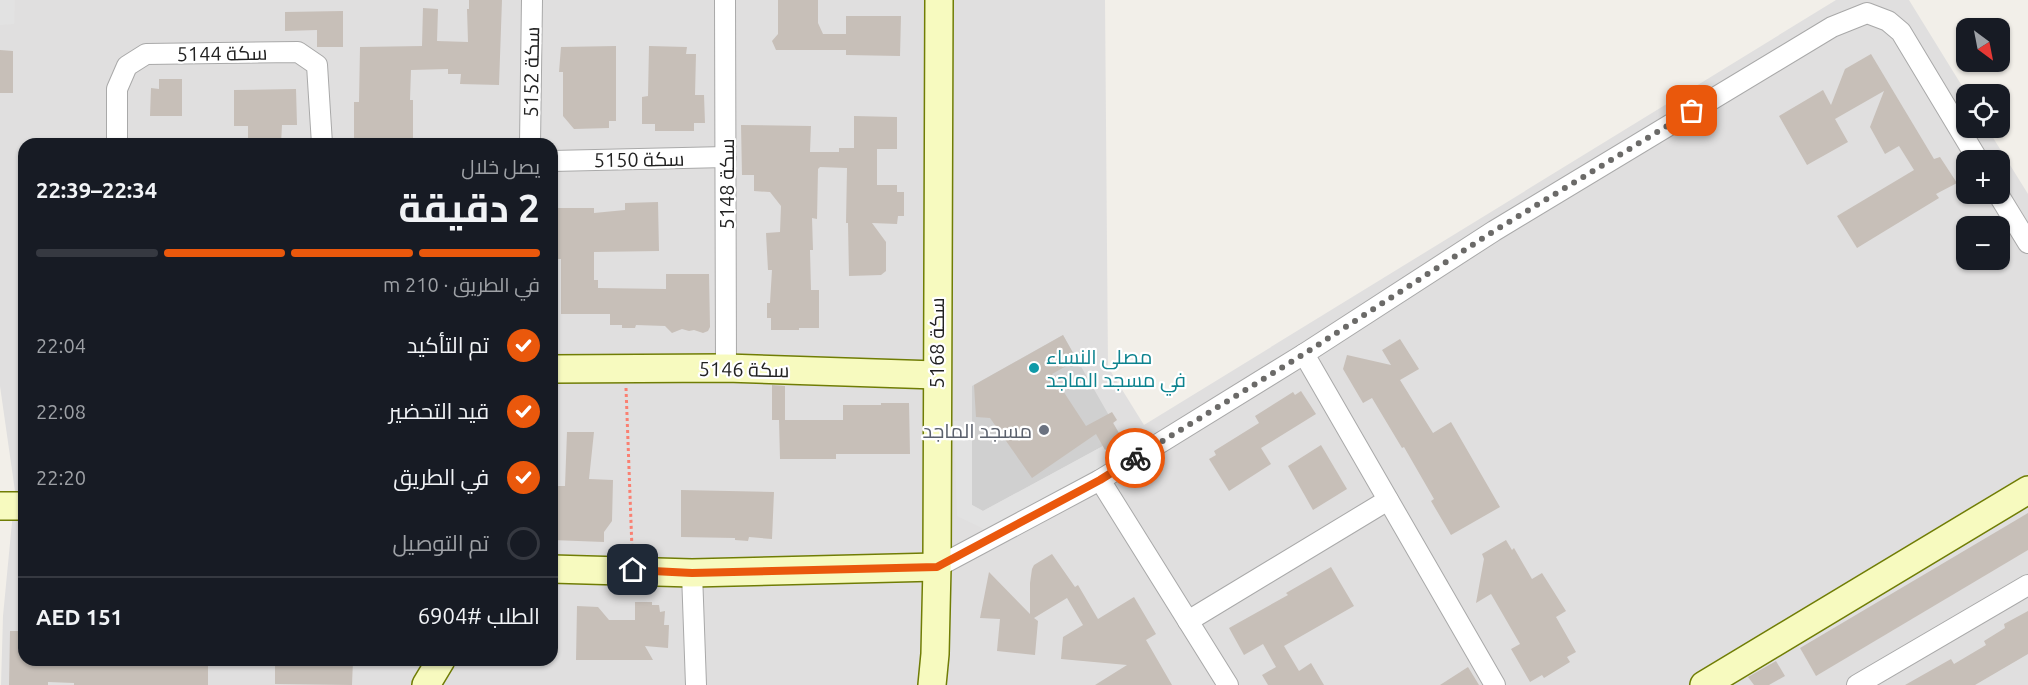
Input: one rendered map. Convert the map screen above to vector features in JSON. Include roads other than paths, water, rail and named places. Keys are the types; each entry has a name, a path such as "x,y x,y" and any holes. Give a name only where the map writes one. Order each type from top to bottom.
{"street":[{"name":"سكة 5152","path":"530,138 532,0"},
{"name":"سكة 5148","path":"725,0 726,368"},
{"name":"سكة 5168","path":"932,685 937,567 939,0"},
{"path":"558,569 692,573 937,567 1100,480 1304,354 1494,231 1832,27 1867,13 1888,21 1901,32 1972,150"},
{"name":"سكة 5144","path":"117,138 117,89 127,66 146,54 298,52 316,65 322,138"},
{"name":"سكة 5150","path":"558,161 726,157"},
{"path":"2004,204 2028,243"},
{"path":"1304,354 1495,685"},
{"name":"سكة 5146","path":"558,369 726,368 936,375"},
{"path":"1100,480 1228,685"},
{"path":"1712,683 2028,490"},
{"path":"1188,621 1388,500"},
{"path":"0,506 18,506"},
{"path":"692,573 696,685"},
{"path":"1857,685 2028,585"}],"place":[{"name":"مصلى النساء في مسجد الماجد","path":"1034,368"},
{"name":"مسجد الماجد","path":"1044,430"}]}
